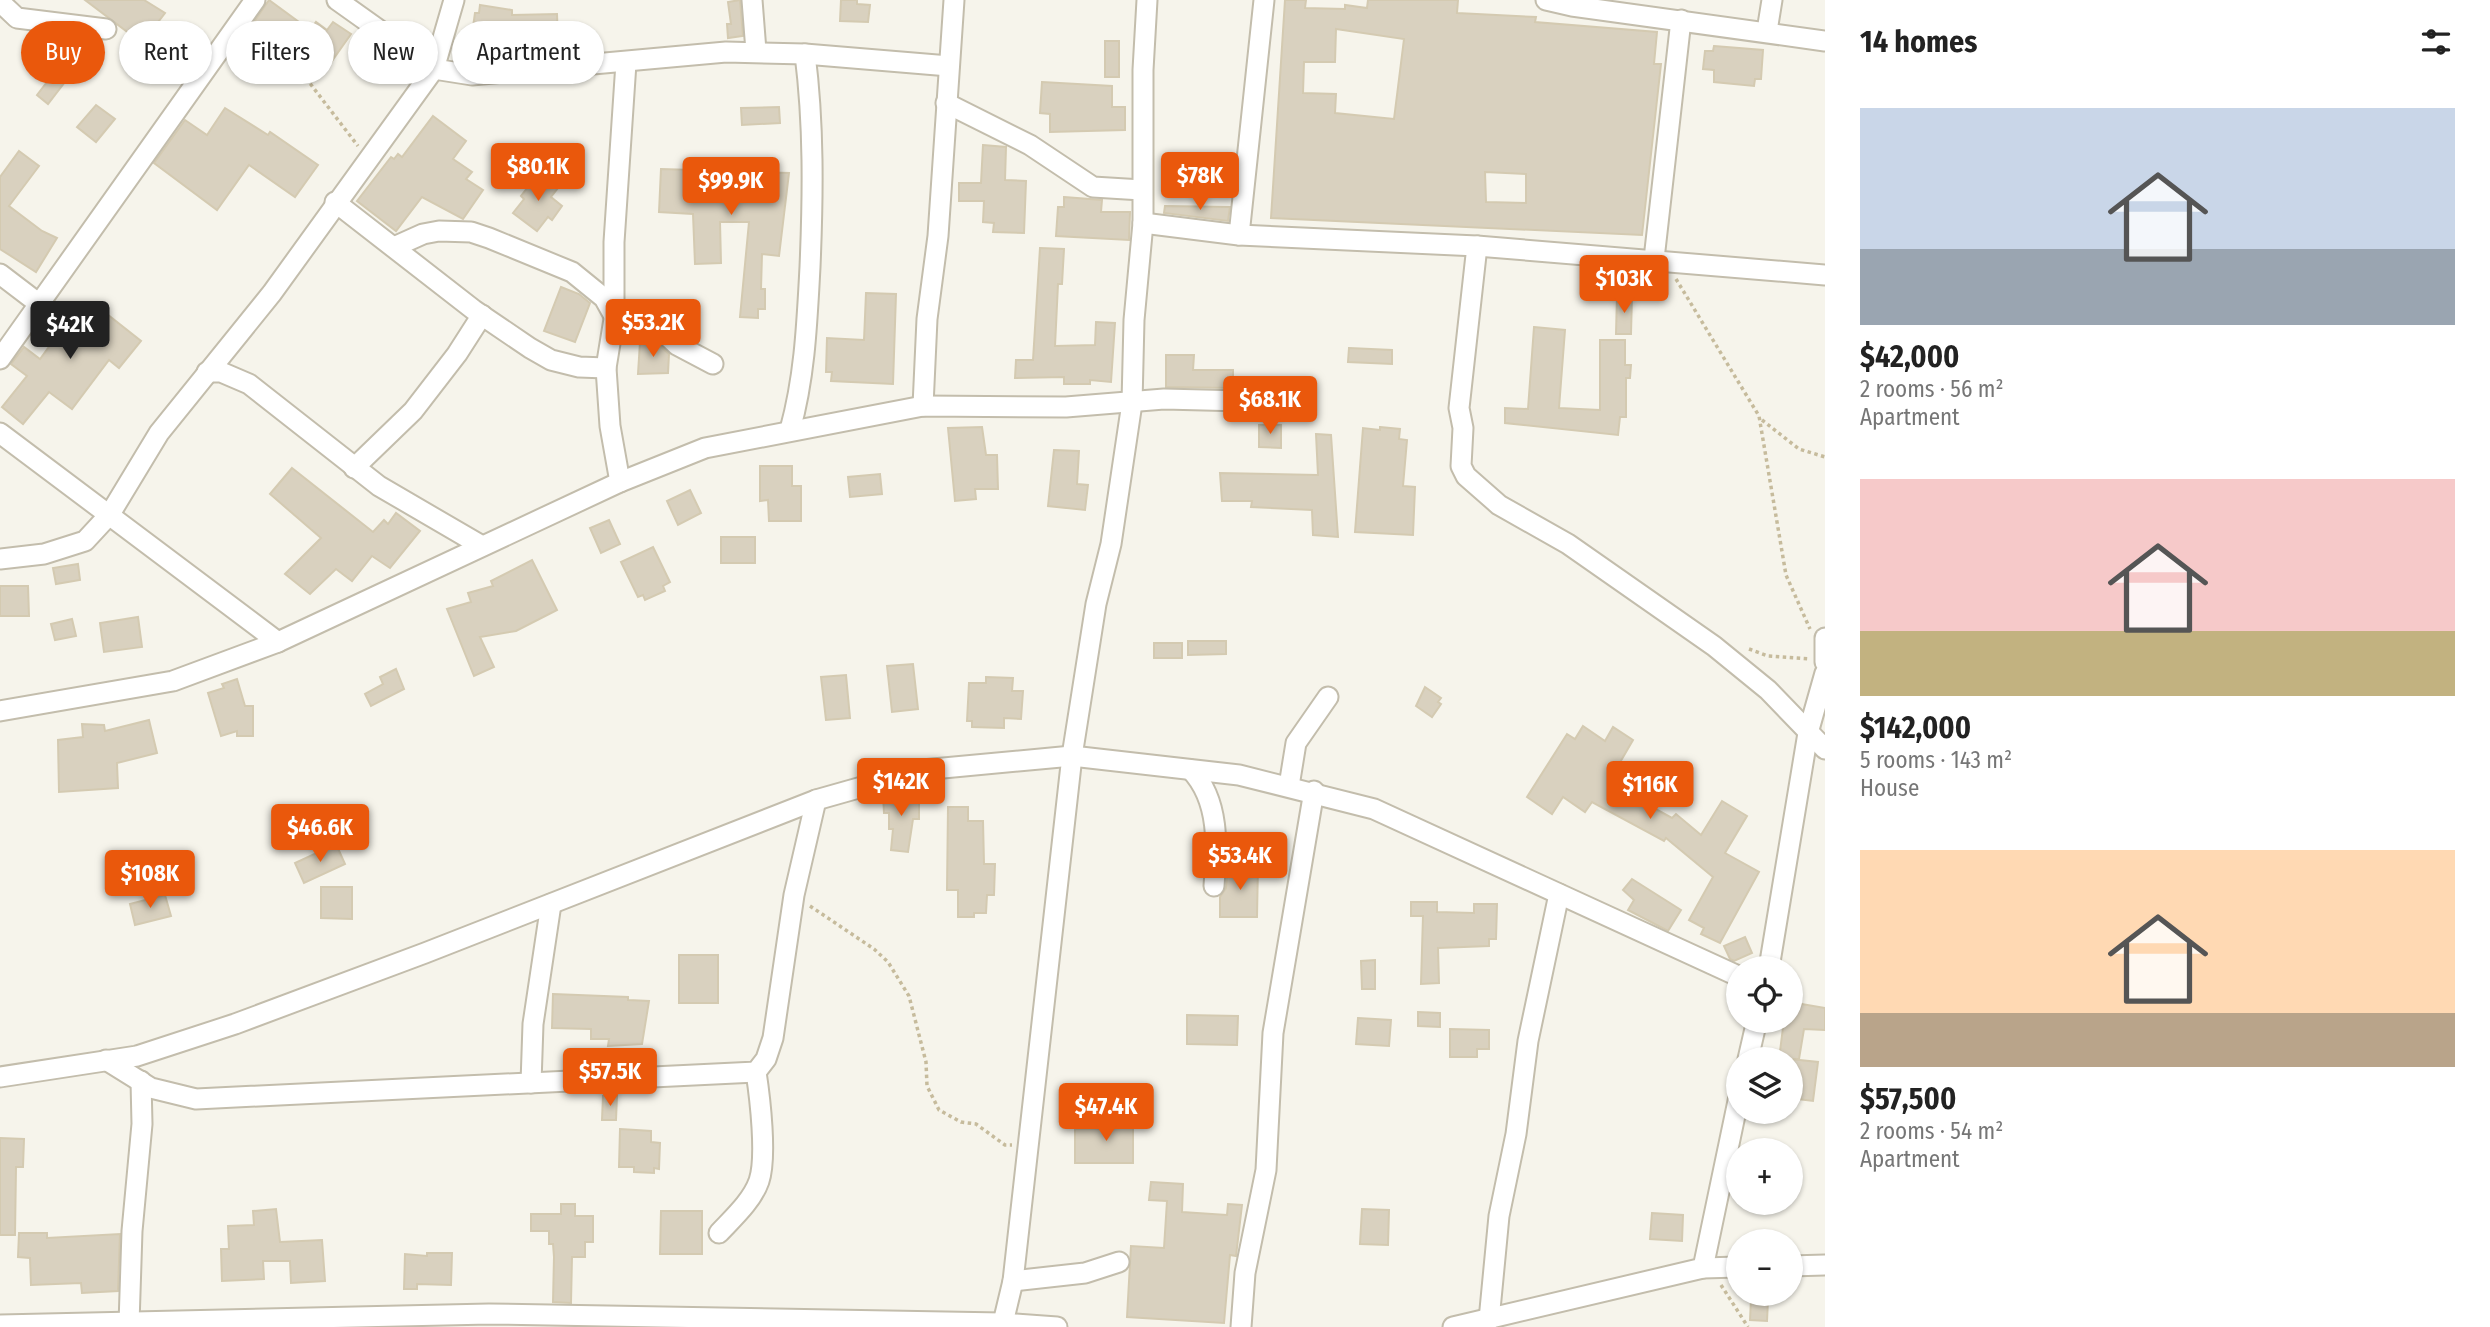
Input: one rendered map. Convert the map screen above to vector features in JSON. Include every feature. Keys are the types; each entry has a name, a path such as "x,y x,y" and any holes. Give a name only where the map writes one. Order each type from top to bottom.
{"street":[{"path":"0,359 255,0"},
{"path":"337,0 367,21"},
{"path":"438,55 454,0"},
{"path":"752,0 756,51"},
{"path":"923,406 927,319 938,236 954,0"},
{"path":"1002,1325 1013,1281 1072,756 1096,604 1111,544 1132,403 1134,320 1143,223 1147,0"},
{"path":"1239,235 1264,0"},
{"path":"1546,0 1825,41"},
{"path":"1768,31 1772,0"},
{"path":"2,3 16,18 106,29"},
{"path":"1659,259 1681,20"},
{"path":"438,70 472,75 625,63 664,56 756,51 949,66"},
{"path":"790,430 799,398 808,319 814,182 811,100 805,54"},
{"path":"620,482 610,426 606,368 614,316 614,242 625,63"},
{"path":"0,559 44,554 85,541 110,514 159,433 272,293 335,202 423,84"},
{"path":"946,103 1030,145 1093,187 1142,191"},
{"path":"335,202 482,315 551,360 579,367 606,368"},
{"path":"1143,223 1239,235 1477,246 1659,259 1825,275"},
{"path":"394,247 423,234 439,231 471,232 489,237 572,272 604,298 614,316 624,322 662,331 677,345 713,363"},
{"path":"1477,246 1459,408 1463,428 1461,466 1466,476 1499,505 1568,544 1714,646 1768,690 1825,749"},
{"path":"0,274 38,303"},
{"path":"354,468 413,411 457,354 482,315"},
{"path":"207,372 220,372 249,384 379,486 482,546"},
{"path":"0,711 173,681 278,642 620,482 705,448 923,406 1066,407 1164,399 1283,402"},
{"path":"0,433 278,642"},
{"path":"1771,956 1823,657"},
{"path":"1289,786 1296,743 1328,697"},
{"path":"0,1077 137,1056 235,1024 816,800 922,770 1072,756 1239,775 1314,791 1374,809 1726,971"},
{"path":"1191,770 1203,782 1211,799 1216,848 1214,886"},
{"path":"1241,1327 1245,1273 1266,1170 1273,1033 1314,791"},
{"path":"719,1234 750,1198 759,1180 760,1102 756,1072 766,1059 773,1038 794,895 816,800"},
{"path":"1489,1320 1499,1216 1516,1134 1528,1041 1559,894"},
{"path":"531,1083 533,1024 551,904"},
{"path":"106,1060 141,1082 183,1098 230,1100 756,1072"},
{"path":"129,1324 132,1231 142,1124 141,1082"},
{"path":"1703,1268 1733,1124"},
{"path":"1013,1281 1085,1273 1119,1262"},
{"path":"1803,1266 1825,1265"},
{"path":"1453,1327 1703,1268 1726,1268"},
{"path":"0,1325 489,1314 1057,1327"}],"path":[{"path":"311,84 368,158"},
{"path":"1659,259 1760,419 1787,443 1825,457"},
{"path":"1743,647 1768,656 1823,657 1786,575 1760,419"},
{"path":"794,895 874,948 888,962 909,996 926,1062 927,1086 939,1110 961,1122 976,1124 1005,1145 1029,1145"},
{"path":"1703,1268 1721,1284 1748,1327"}],"building":[{"path":"85,0 144,0 165,13 159,21 119,21 119,26"},
{"path":"269,0 298,21 255,21"},
{"path":"740,0 743,36 728,38 727,24 731,24 728,2"},
{"path":"841,0 857,0 857,4 870,5 868,22 840,21"},
{"path":"1285,0 1306,0 1305,8 1345,9 1345,5 1367,8 1368,0 1458,0 1457,13 1536,17 1535,22 1657,32 1654,64 1661,64 1642,235 1271,218","holes":["1336,29 1404,39 1394,119 1335,113 1336,94 1303,93 1304,62 1335,62","1485,172 1526,174 1526,203 1486,202"]},
{"path":"480,5 512,10 512,15 557,14 557,21 474,21 475,13 479,13"},
{"path":"334,23 348,32 348,38 334,58"},
{"path":"1105,41 1119,41 1119,77 1105,77"},
{"path":"1714,46 1763,50 1761,79 1755,79 1754,86 1714,82 1714,70 1703,69 1705,51 1713,51"},
{"path":"1042,82 1112,86 1112,107 1125,107 1125,130 1050,132 1050,114 1040,113"},
{"path":"45,84 63,84 48,104 37,95"},
{"path":"96,105 115,119 96,142 77,127"},
{"path":"779,107 780,123 742,125 741,108"},
{"path":"225,108 268,135 270,132 318,165 295,197 249,165 217,210 154,163 185,120 207,135"},
{"path":"433,116 466,141 453,159 472,172 466,179 483,190 463,219 422,197 396,231 357,201 391,157 394,159 398,154 402,157"},
{"path":"983,145 1006,147 1005,180 1026,181 1024,233 993,232 994,223 983,222 984,201 959,201 959,183 981,183"},
{"path":"19,151 39,166 9,206 42,231 57,238 36,272 0,249 0,177"},
{"path":"661,169 789,173 779,256 762,254 761,289 765,289 765,309 758,309 758,318 740,317 749,222 720,222 721,263 695,264 693,214 659,212"},
{"path":"539,173 558,188 551,197 562,206 552,220 548,217 537,231 513,213 524,199 521,196"},
{"path":"1064,197 1102,200 1101,212 1130,212 1129,240 1056,236 1058,207 1064,207"},
{"path":"1165,206 1230,207 1228,221 1164,213"},
{"path":"1040,248 1064,249 1062,284 1058,284 1055,346 1095,345 1096,322 1115,323 1111,382 1090,380 1090,384 1064,384 1064,377 1015,378 1016,360 1033,360"},
{"path":"561,287 579,294 590,303 575,342 544,331"},
{"path":"866,293 896,294 893,384 831,381 832,372 826,372 827,338 864,340"},
{"path":"1617,295 1632,296 1631,334 1616,334"},
{"path":"93,303 141,341 119,368 109,360 72,409 49,392 23,424 2,407 27,376 11,364 24,347 40,359 67,322 64,320 73,307 85,315"},
{"path":"1534,327 1565,330 1559,408 1600,410 1600,340 1625,340 1625,365 1631,365 1630,378 1626,378 1626,417 1620,417 1618,435 1505,423 1505,408 1528,409"},
{"path":"640,342 656,342 669,354 668,373 638,374"},
{"path":"1349,348 1392,350 1392,364 1348,362"},
{"path":"1166,355 1194,355 1193,370 1233,370 1233,388 1166,387"},
{"path":"1259,425 1281,425 1281,448 1259,447"},
{"path":"982,427 986,455 997,455 998,489 975,489 976,499 955,501 948,428"},
{"path":"1380,427 1400,429 1399,439 1407,440 1403,486 1415,487 1413,535 1355,532 1363,428 1380,430"},
{"path":"1316,434 1331,435 1338,537 1313,535 1312,510 1251,507 1252,501 1222,501 1220,473 1318,475"},
{"path":"1054,450 1079,451 1077,484 1088,485 1085,510 1048,506"},
{"path":"760,466 792,466 792,486 801,486 801,521 769,521 768,500 760,501"},
{"path":"292,468 373,532 384,520 388,524 396,513 420,531 390,568 372,556 352,581 336,569 310,594 285,574 321,538 270,494"},
{"path":"880,474 882,494 850,497 848,477"},
{"path":"690,490 701,513 678,525 667,501"},
{"path":"609,520 620,544 601,553 590,528"},
{"path":"721,537 755,537 755,563 721,563"},
{"path":"653,547 670,582 663,586 665,591 645,600 643,595 638,597 621,562"},
{"path":"532,560 557,610 516,631 480,637 494,667 474,676 447,609 471,602 468,593 493,586 491,581"},
{"path":"78,564 80,580 56,584 53,568"},
{"path":"0,586 28,586 29,616 0,616"},
{"path":"138,617 142,647 104,652 100,623"},
{"path":"72,619 76,636 55,640 51,624"},
{"path":"1188,641 1226,641 1226,654 1188,655"},
{"path":"1154,643 1182,643 1182,658 1154,658"},
{"path":"913,664 918,709 892,712 887,666"},
{"path":"396,669 404,689 371,706 365,694 383,684 380,677"},
{"path":"846,675 850,718 826,720 821,677"},
{"path":"986,677 1013,678 1012,691 1023,691 1021,719 1004,718 1004,728 972,727 972,721 967,721 969,683 986,683"},
{"path":"237,679 245,706 253,706 253,736 237,736 237,731 221,736 208,693 224,688 222,684"},
{"path":"1425,687 1441,698 1438,702 1441,704 1432,717 1416,706"},
{"path":"149,720 157,753 117,763 118,788 59,792 58,740 83,737 82,724 104,725 105,731"},
{"path":"1583,726 1605,741 1613,727 1633,740 1608,783 1672,818 1676,814 1701,835 1722,801 1747,816 1725,853 1759,872 1720,943 1701,934 1704,928 1689,920 1713,877 1666,838 1664,841 1592,802 1585,812 1563,797 1552,814 1527,797 1567,734 1575,739"},
{"path":"919,794 919,819 913,819 908,852 891,850 893,829 889,829 889,813 884,813 883,795"},
{"path":"948,807 968,807 968,821 983,821 984,864 995,864 994,895 987,895 986,913 974,913 974,917 958,917 958,890 947,890"},
{"path":"336,844 345,864 304,883 295,863"},
{"path":"1228,864 1258,865 1257,917 1220,917 1220,897 1226,888"},
{"path":"1632,879 1681,910 1668,931 1628,910 1634,900 1623,890"},
{"path":"321,887 352,887 352,919 321,918"},
{"path":"165,895 171,916 135,925 130,904"},
{"path":"1411,902 1437,902 1437,912 1474,913 1474,904 1497,904 1496,939 1489,939 1489,946 1438,948 1439,983 1421,984 1423,916 1411,916"},
{"path":"1745,937 1752,953 1745,956 1729,956 1724,946"},
{"path":"679,955 718,955 718,1003 679,1003"},
{"path":"1375,960 1375,989 1362,989 1361,961"},
{"path":"553,994 628,997 628,1000 649,1001 642,1044 608,1046 609,1039 591,1039 591,1029 552,1028"},
{"path":"1803,1004 1825,1008 1825,1030 1804,1029 1801,1047 1781,1047 1782,1033 1803,1033"},
{"path":"1418,1012 1440,1013 1440,1027 1418,1026"},
{"path":"1187,1015 1238,1016 1237,1045 1187,1044"},
{"path":"1358,1018 1391,1020 1389,1046 1356,1044"},
{"path":"1450,1029 1489,1030 1489,1049 1477,1049 1477,1057 1450,1057"},
{"path":"1803,1060 1818,1062 1813,1101 1803,1100"},
{"path":"603,1096 617,1096 616,1120 602,1120"},
{"path":"1105,1118 1133,1119 1133,1163 1075,1163 1075,1129 1105,1129"},
{"path":"620,1129 651,1131 651,1142 660,1143 659,1169 654,1168 654,1173 634,1172 634,1167 619,1167"},
{"path":"0,1138 24,1139 23,1167 16,1167 15,1235 0,1235"},
{"path":"1151,1182 1183,1184 1182,1212 1227,1215 1228,1204 1242,1205 1236,1256 1230,1255 1224,1323 1127,1317 1131,1246 1164,1248 1167,1201 1149,1200"},
{"path":"561,1204 575,1204 575,1216 593,1216 593,1242 585,1242 585,1257 572,1257 571,1303 553,1302 554,1257 553,1244 549,1244 549,1231 531,1231 531,1214 561,1214"},
{"path":"276,1209 280,1242 322,1240 325,1281 291,1283 290,1261 263,1261 264,1279 222,1281 221,1249 229,1249 228,1226 254,1225 253,1211"},
{"path":"1362,1209 1389,1210 1388,1245 1360,1244"},
{"path":"661,1211 702,1211 702,1254 660,1254"},
{"path":"1652,1213 1683,1215 1682,1241 1650,1239"},
{"path":"19,1233 47,1233 47,1238 120,1234 118,1291 82,1293 81,1283 31,1285 30,1258 18,1257"},
{"path":"427,1253 452,1253 451,1285 417,1284 417,1289 404,1289 405,1254 427,1256"},
{"path":"1751,1306 1768,1306 1767,1321 1750,1320"}]}
